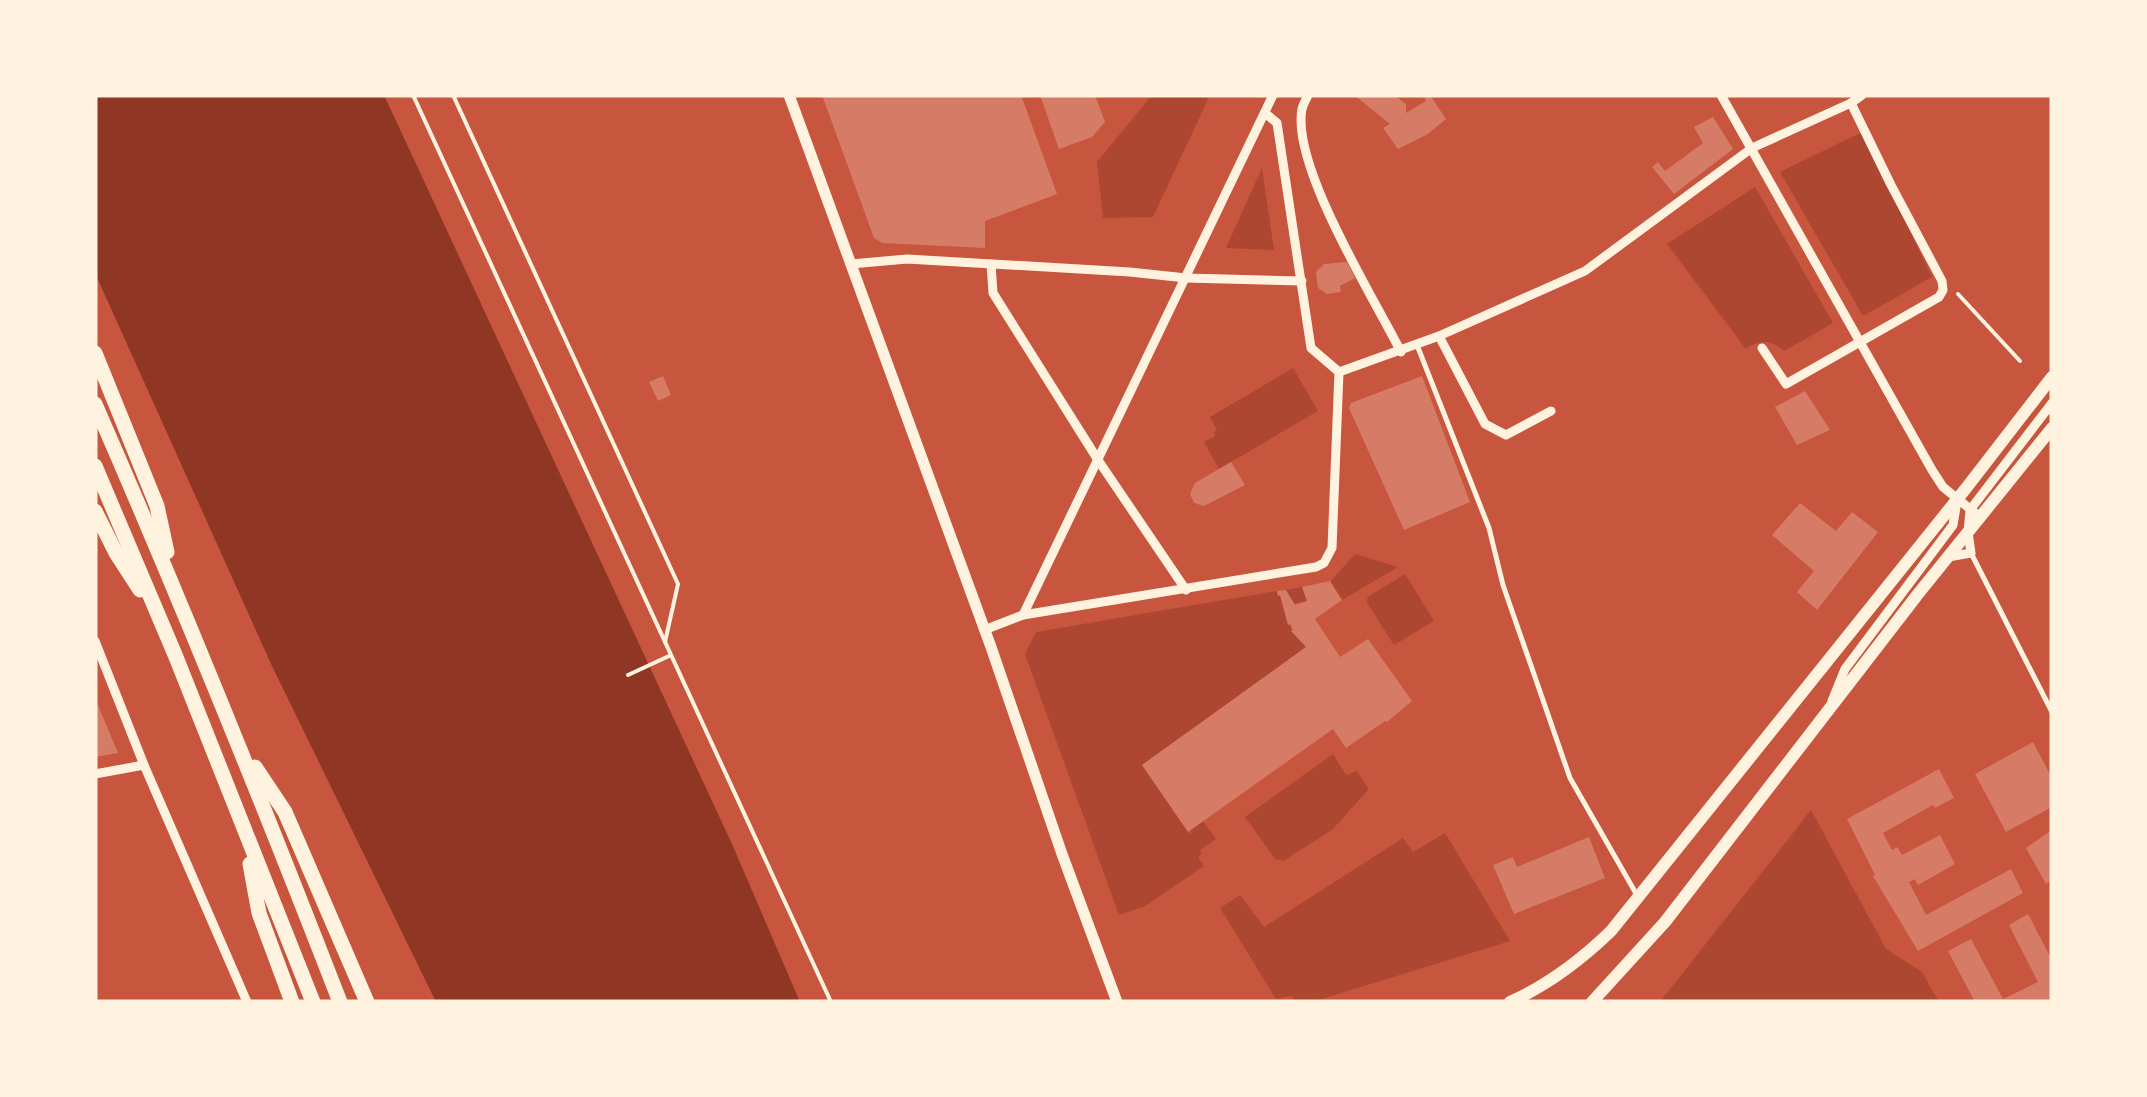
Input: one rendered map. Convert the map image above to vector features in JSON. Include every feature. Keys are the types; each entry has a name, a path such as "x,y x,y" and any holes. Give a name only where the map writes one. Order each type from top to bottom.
{"highway":[{"path":"95,353 156,506 176,590"},
{"path":"95,404 239,743 340,1002"},
{"path":"95,466 313,1002"},
{"path":"95,511 116,553 160,620"},
{"path":"239,743 284,812 367,1002"},
{"path":"244,830 259,913 292,1002"}],"main road":[{"path":"1510,1002 1553,979 1611,931 2052,377"},
{"path":"1592,1002 1665,922 1968,532 1974,511 2052,428"}],"street":[{"path":"788,95 1117,1002"},
{"path":"1023,614 1273,95"},
{"path":"1308,95 1302,110 1304,139 1316,189 1400,352"},
{"path":"1721,95 1943,488 1974,511 2052,404"},
{"path":"1339,372 1439,336 1585,270 1752,148 1862,95"},
{"path":"1762,348 1786,384 1939,297 1943,286 1851,103"},
{"path":"1265,113 1278,123 1312,348 1339,372"},
{"path":"852,264 907,260 1302,282"},
{"path":"991,264 993,293 1186,590"},
{"path":"1439,336 1485,424 1506,435 1551,412"},
{"path":"984,630 1023,614 1316,568 1324,563 1332,548 1339,372"},
{"path":"1826,712 1845,669 1954,526 1957,499"},
{"path":"1948,556 1971,553 1968,532"},
{"path":"95,641 247,1002"},
{"path":"95,774 144,765"}],"lane":[{"path":"1416,345 1488,528 1503,586 1570,778 1639,898"},
{"path":"1971,553 2052,712"}],"path":[{"path":"413,95 830,1002"},
{"path":"453,95 678,584 664,642"},
{"path":"1958,294 2020,360"},
{"path":"628,675 671,655"}],"shaded area":[{"path":"95,95 384,95 732,844 800,1002 436,1002 272,666 95,273"},
{"path":"1152,95 1210,95 1153,217 1103,218 1097,162"},
{"path":"1862,132 1932,277 1863,316 1780,172"},
{"path":"1262,168 1274,250 1226,248"},
{"path":"1755,187 1833,323 1784,351 1765,342 1746,349 1667,244"},
{"path":"1293,368 1318,411 1219,469 1204,442 1215,436 1217,430 1210,417"},
{"path":"1355,554 1398,567 1342,600 1330,582"},
{"path":"1405,574 1434,621 1394,645 1366,601"},
{"path":"1302,587 1307,601 1281,606 1292,631 1306,647 1142,765 1190,834 1203,821 1216,839 1200,850 1198,857 1204,866 1145,906 1119,915 1025,654 1036,632 1277,591 1279,596 1286,590"},
{"path":"1333,754 1346,775 1357,771 1369,789 1332,830 1283,861 1275,859 1245,817"},
{"path":"1811,810 1886,949 1922,972 1939,1002 1660,1002"},
{"path":"1445,833 1510,941 1312,1002 1296,1002 1291,996 1276,999 1220,908 1240,895 1264,927 1403,838 1413,852"}],"building":[{"path":"822,95 1021,95 1057,194 985,221 985,248 882,243 874,238"},
{"path":"1040,95 1095,95 1105,122 1092,137 1059,149"},
{"path":"1354,95 1394,95 1406,104 1406,113 1426,101 1423,95 1430,95 1446,119 1428,134 1398,149 1383,128 1390,124"},
{"path":"1713,117 1733,149 1674,194 1652,167 1658,162 1665,171 1703,143 1694,127"},
{"path":"1347,262 1355,278 1340,286 1341,292 1327,294 1318,288 1316,272 1324,264"},
{"path":"663,376 671,395 658,401 649,382"},
{"path":"1422,376 1470,502 1404,530 1349,408 1351,403"},
{"path":"1805,391 1830,430 1797,445 1775,407"},
{"path":"1231,462 1245,485 1204,506 1194,503 1190,494 1195,483"},
{"path":"1800,503 1836,531 1852,512 1878,532 1817,610 1797,592 1814,571 1772,535"},
{"path":"1330,581 1342,600 1315,619 1340,657 1368,639 1412,701 1346,748 1333,729 1188,832 1142,765 1306,647 1291,631 1277,591 1286,590 1295,605 1307,601 1302,587"},
{"path":"95,698 118,753 95,757"},
{"path":"2033,742 2052,778 2052,807 2006,832 1975,774"},
{"path":"1939,769 1954,798 1935,808 1933,805 1883,833 1892,850 1897,847 1902,855 1940,835 1955,864 1918,885 1915,879 1909,882 1926,915 2011,869 2023,893 1918,951 1873,876 1847,819"},
{"path":"2052,830 2052,880 2046,884 2026,848"},
{"path":"1589,837 1605,878 1514,914 1493,865 1513,857 1517,867"},
{"path":"2028,914 2052,960 2052,1002 1975,1002 1948,951 1971,939 2003,999 2038,982 2009,925"}]}
